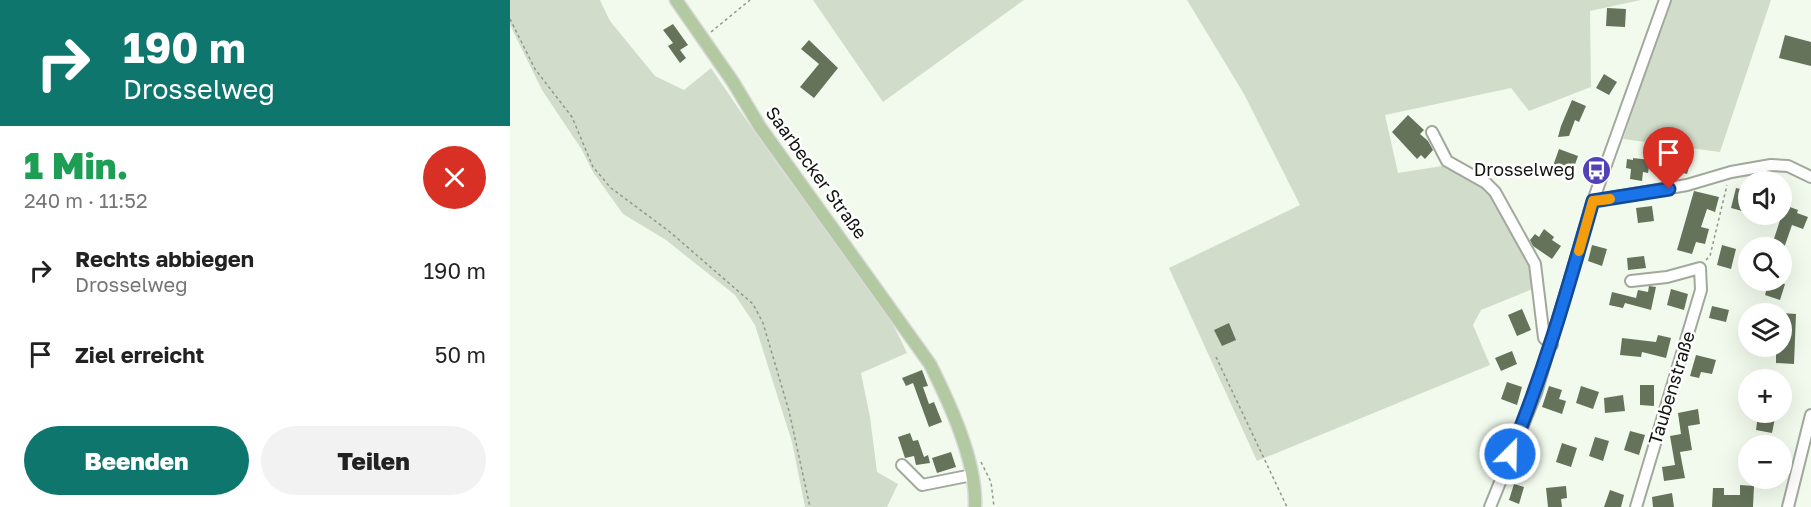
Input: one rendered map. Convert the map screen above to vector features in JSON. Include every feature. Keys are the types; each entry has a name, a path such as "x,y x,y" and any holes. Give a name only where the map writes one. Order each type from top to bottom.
{"main road":[{"name":"Saarbecker Straße","path":"676,0 760,127 930,364 945,395 972,475 975,507"}],"street":[{"path":"1490,507 1536,393 1593,201 1665,0"},
{"path":"1432,132 1447,161 1486,183 1495,192 1535,264 1544,338 1552,345"},
{"path":"1593,201 1687,185 1731,172 1771,165 1788,166 1811,177"},
{"path":"1632,281 1667,277 1700,268"},
{"name":"Taubenstraße","path":"1636,507 1701,290 1700,268"},
{"path":"1788,507 1810,420"},
{"path":"902,465 922,485 972,475"}],"path":[{"path":"703,38 750,0"},
{"path":"510,19 535,69 572,117 593,167 611,188 670,232 753,304 763,323 789,411 810,507"},
{"path":"1700,268 1710,256 1731,172"},
{"path":"1216,357 1287,507"}],"green space":[{"path":"510,0 600,0 610,21 655,76 684,90 711,68 786,176 871,290 907,353 861,373 870,417 877,472 898,484 887,507 805,507 792,442 755,325 735,295 666,240 623,214 593,172 582,150 542,90 510,25"},
{"path":"813,0 1024,0 883,102"},
{"path":"1187,0 1641,0 1590,11 1591,87 1529,111 1511,88 1385,115 1398,173 1442,166 1484,186 1531,266 1535,288 1481,310 1473,325 1490,365 1257,461 1169,268 1300,205 1244,94"},
{"path":"1670,0 1771,0 1720,152 1623,139"}],"building":[{"path":"1607,8 1626,9 1625,27 1606,26"},
{"path":"673,24 688,45 680,50 686,58 680,63 668,46 673,43 663,30"},
{"path":"1785,35 1811,42 1811,66 1779,58"},
{"path":"809,40 838,68 814,98 800,87 819,64 801,49"},
{"path":"1604,74 1617,82 1609,95 1596,88"},
{"path":"1572,100 1586,106 1579,122 1575,120 1569,136 1558,137 1561,126"},
{"path":"1408,115 1424,130 1420,134 1433,150 1425,159 1421,155 1417,159 1392,132"},
{"path":"1559,149 1578,156 1573,170 1567,167 1562,176 1553,166"},
{"path":"1671,154 1691,160 1687,174 1667,168"},
{"path":"1633,158 1650,160 1648,173 1643,172 1642,181 1630,179 1631,169 1626,168 1627,159 1633,160"},
{"path":"1736,188 1738,188 1738,210 1731,208"},
{"path":"1694,191 1719,197 1715,212 1707,209 1701,227 1709,229 1705,244 1696,242 1692,254 1677,250"},
{"path":"1652,206 1654,221 1638,223 1636,208"},
{"path":"1792,208 1798,210 1797,213 1808,217 1803,229 1792,225"},
{"path":"1778,225 1792,225 1788,237 1775,237"},
{"path":"1544,229 1554,237 1552,240 1561,246 1552,259 1533,246 1530,240 1535,234 1539,237"},
{"path":"1592,245 1607,249 1602,266 1588,261"},
{"path":"1722,245 1736,249 1731,269 1717,265"},
{"path":"1644,256 1646,268 1628,270 1627,258"},
{"path":"1649,286 1656,287 1651,310 1625,303 1623,308 1609,305 1612,292 1636,298 1638,290 1648,292"},
{"path":"1671,289 1688,294 1684,310 1667,305"},
{"path":"1766,291 1783,291 1780,300 1765,295"},
{"path":"1712,306 1729,310 1726,322 1709,318"},
{"path":"1522,309 1531,330 1517,336 1508,315"},
{"path":"1792,314 1796,314 1794,364 1776,363 1776,357 1792,357"},
{"path":"1229,323 1236,340 1222,346 1214,330"},
{"path":"1658,335 1671,338 1666,358 1642,352 1641,357 1620,355 1622,338 1656,342"},
{"path":"1512,351 1517,364 1501,371 1495,358"},
{"path":"1696,355 1716,360 1712,374 1701,372 1699,378 1690,376"},
{"path":"922,370 928,386 923,387 929,404 934,402 942,422 929,427 913,383 906,386 902,378"},
{"path":"1507,382 1522,387 1517,405 1501,399"},
{"path":"1640,385 1654,385 1654,406 1640,405"},
{"path":"1549,386 1562,390 1559,399 1566,401 1562,414 1542,407"},
{"path":"1581,386 1599,392 1593,409 1576,403"},
{"path":"1623,395 1625,411 1605,413 1604,398"},
{"path":"1698,409 1700,424 1688,426 1692,450 1680,452 1685,478 1664,481 1662,467 1675,465 1670,436 1681,434 1678,413"},
{"path":"1757,423 1774,423 1772,433 1756,430"},
{"path":"1630,431 1645,435 1639,455 1624,450"},
{"path":"910,433 913,441 918,440 924,457 928,455 930,463 916,465 914,456 905,458 898,437"},
{"path":"1595,437 1609,441 1603,461 1589,456"},
{"path":"1562,443 1577,448 1571,467 1556,462"},
{"path":"1524,447 1536,451 1530,467 1519,463"},
{"path":"951,452 956,467 937,473 932,458"},
{"path":"1514,484 1524,487 1519,504 1509,500"},
{"path":"1566,486 1567,498 1561,499 1562,507 1548,507 1546,488"},
{"path":"1713,488 1724,488 1724,495 1740,495 1740,489 1754,489 1753,507 1712,507"},
{"path":"1610,490 1624,495 1621,507 1604,507"},
{"path":"1672,493 1674,507 1653,507 1652,497"}],"slow traffic":[{"path":"1579,251 1593,201 1610,199"}],"place":[{"name":"Drosselweg","path":"1596,170"}],"route":[{"path":"1510,454 1536,393 1552,345 1593,201 1669,189"}]}
